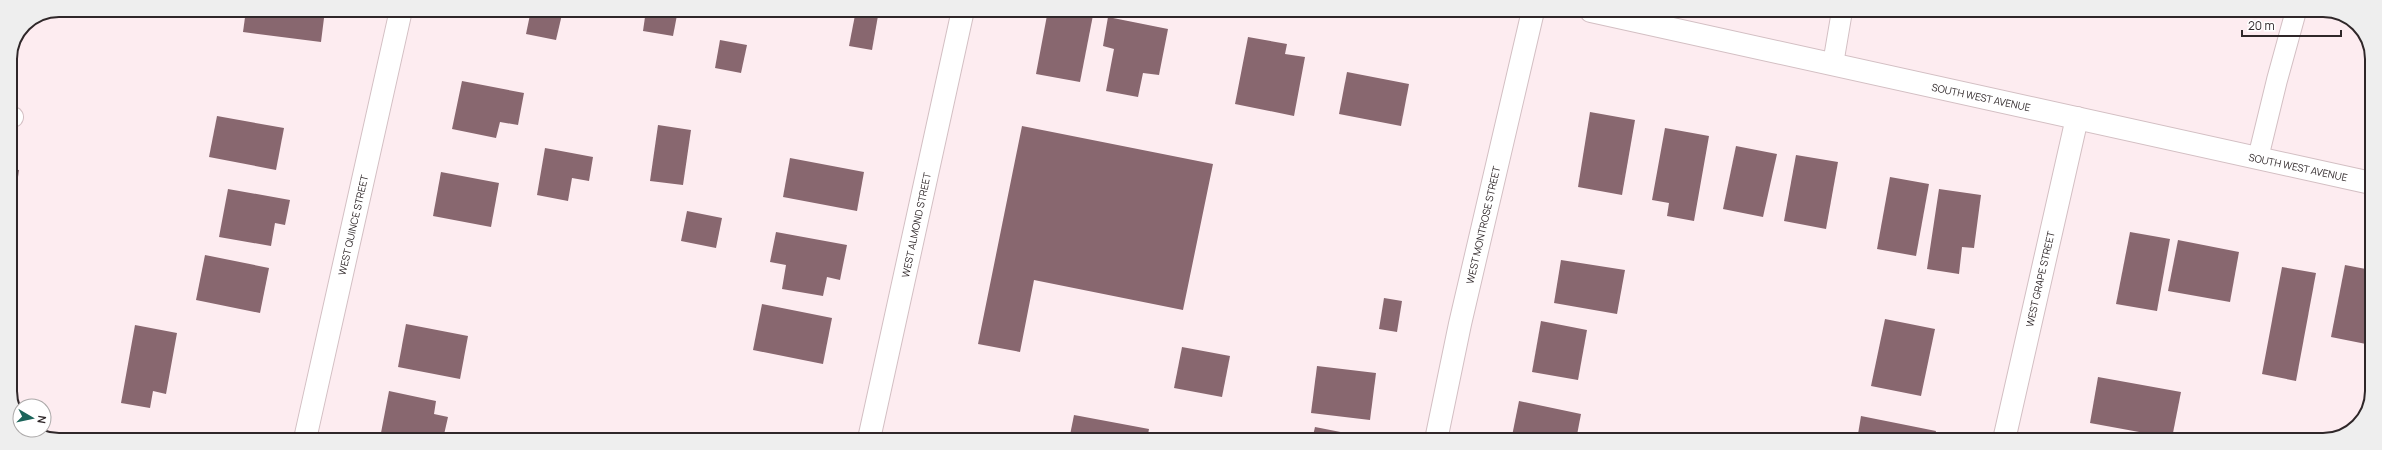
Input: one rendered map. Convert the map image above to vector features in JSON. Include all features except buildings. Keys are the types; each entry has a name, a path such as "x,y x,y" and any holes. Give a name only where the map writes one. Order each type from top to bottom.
{"street":[{"name":"WEST QUINCE STREET","path":"306,433 399,17"},
{"name":"WEST ALMOND STREET","path":"870,433 961,17"},
{"name":"WEST MONTROSE STREET","path":"1437,433 1460,324 1532,17"},
{"name":"SOUTH WEST AVENUE","path":"1636,17 1833,64 2365,182"},
{"name":"WEST GRAPE STREET","path":"2006,433 2077,118"}],"lane":[{"path":"1833,64 1841,17"},
{"path":"2258,158 2294,17"}]}
